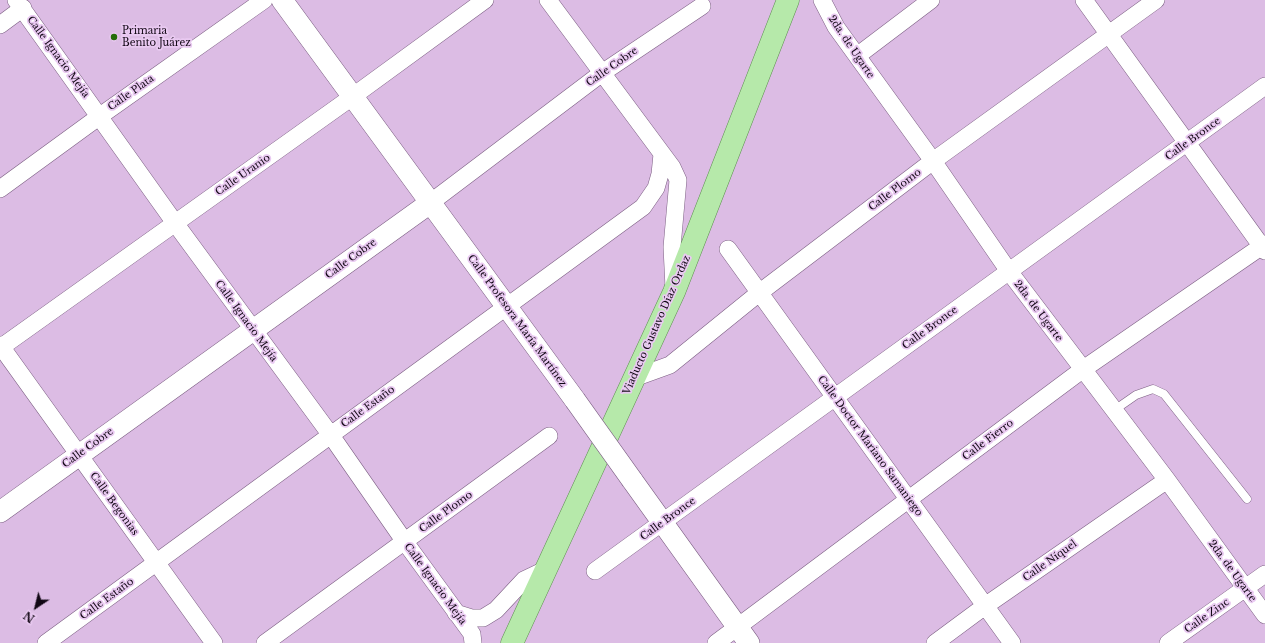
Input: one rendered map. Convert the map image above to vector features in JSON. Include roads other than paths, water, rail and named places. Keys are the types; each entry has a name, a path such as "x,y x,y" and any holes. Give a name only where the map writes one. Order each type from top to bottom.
{"main road":[{"name":"Viaducto Gustavo Díaz Ordaz","path":"512,643 674,292 788,0"}],"street":[{"name":"Calle Plata","path":"0,189 264,0"},
{"name":"Calle Profesora María Martínez","path":"282,0 507,306 743,635"},
{"name":"Calle Uranio","path":"0,347 352,97 485,0"},
{"path":"548,0 672,167 678,180 672,247 674,292"},
{"name":"2da. de Ugarte","path":"822,0 836,27 933,161 1008,270 1113,411 1167,480 1265,615"},
{"path":"857,56 931,0"},
{"path":"1084,0 1187,144 1264,247"},
{"name":"Calle Plomo","path":"634,378 670,365 759,293 933,161 1156,0"},
{"name":"Calle Ignacio Mejía","path":"19,4 175,223 330,434 405,542 472,634 473,643"},
{"path":"0,25 19,4"},
{"name":"Calle Cobre","path":"0,512 430,203 602,73 702,6"},
{"name":"Calle Bronce","path":"595,571 835,398 1008,270 1187,144 1265,86"},
{"name":"Calle Estaño","path":"46,643 157,563 330,434 643,207 656,188 660,174 662,154"},
{"name":"Calle Fierro","path":"716,643 743,635 908,499 1082,370 1264,247"},
{"name":"Calle Doctor Mariano Samaniego","path":"728,249 1012,643"},
{"name":"Calle Begonias","path":"0,347 214,643"},
{"name":"Calle Plomo","path":"265,643 549,436"},
{"name":"Calle Níquel","path":"935,643 985,606 1167,480"},
{"path":"456,613 472,618 482,618 496,610 524,580 545,570"},
{"name":"Calle Zinc","path":"1168,643 1265,574"}],"lane":[{"path":"1113,411 1136,395 1153,389 1164,394 1247,499"}],"place":[{"name":"Primaria Benito Juárez","path":"114,37"}]}
